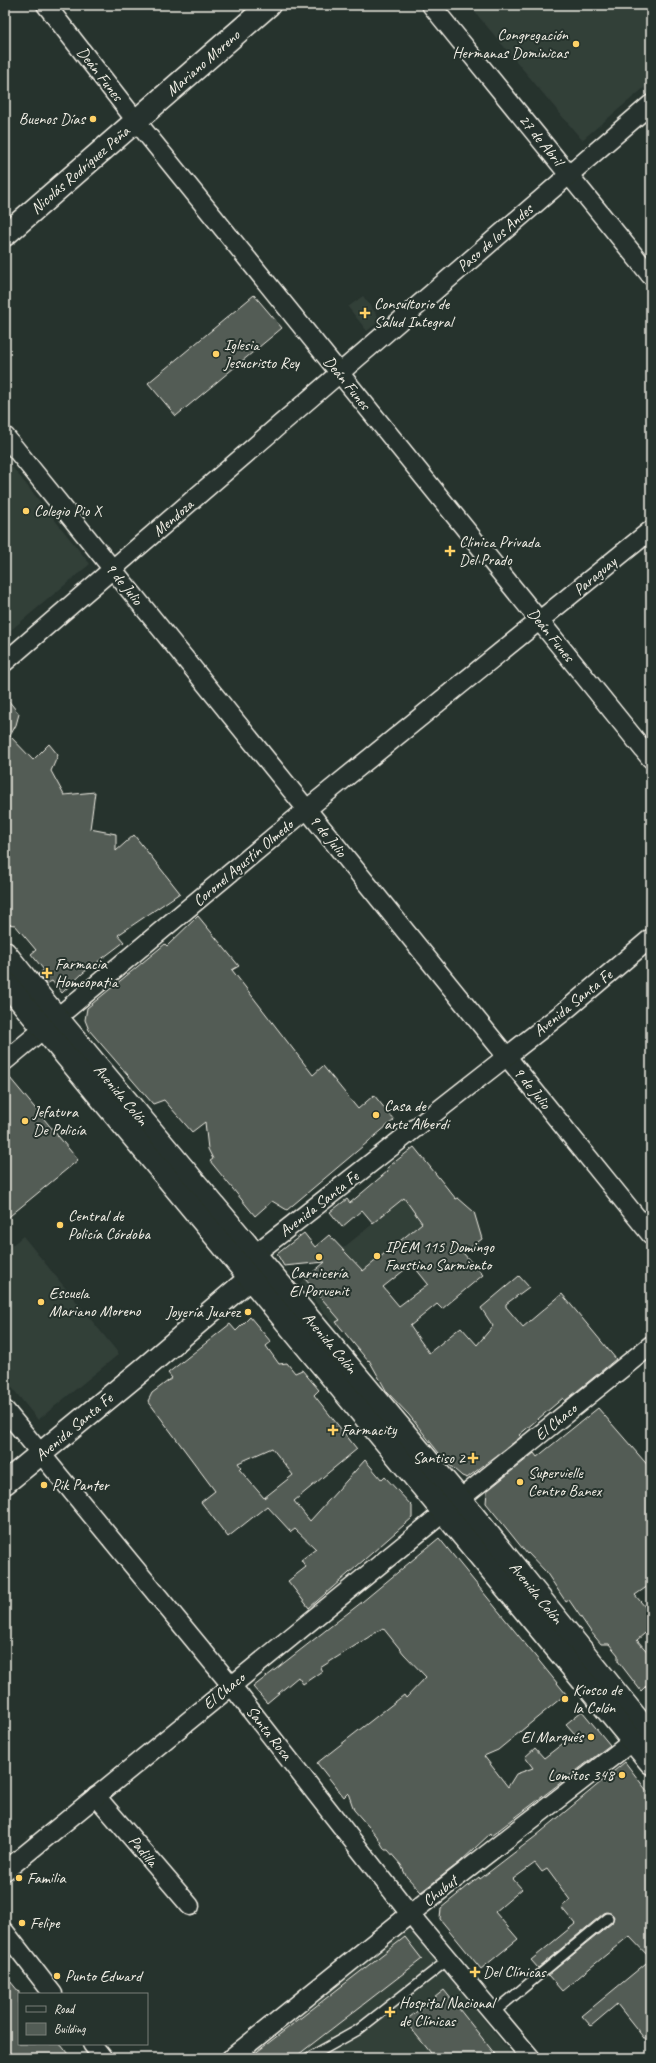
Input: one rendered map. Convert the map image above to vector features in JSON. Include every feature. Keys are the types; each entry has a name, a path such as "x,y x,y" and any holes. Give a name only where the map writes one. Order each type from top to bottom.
{"main road":[{"name":"Mariano Moreno","path":"137,122 269,5"},
{"name":"Nicolás Rodríguez Peña","path":"5,235 137,122"},
{"name":"Avenida Colón","path":"5,953 51,1024 249,1279 452,1506 645,1733 651,1763"},
{"name":"Avenida Colón","path":"5,982 51,1024 255,1254 452,1506"},
{"path":"249,1279 255,1254"},
{"name":"Avenida Santa Fe","path":"5,1483 249,1279"}],"street":[{"name":"Deán Funes","path":"46,5 137,122 651,760"},
{"name":"27 de Abril","path":"431,5 651,276"},
{"name":"Paso de los Andes","path":"339,372 651,104"},
{"name":"Mendoza","path":"5,662 113,570 339,372"},
{"name":"9 de Julio","path":"5,436 651,1235"},
{"name":"Paraguay","path":"540,622 651,530"},
{"name":"Coronel Agustín Olmedo","path":"5,1061 307,809 540,622"},
{"name":"Avenida Santa Fe","path":"255,1254 507,1057 651,938"},
{"name":"El Chaco","path":"5,1871 231,1685 651,1345"},
{"name":"Santa Rosa","path":"5,1410 40,1455 231,1685 410,1914 531,2058"},
{"name":"Chubut","path":"231,2058 410,1914 645,1733"},
{"name":"Padilla","path":"96,1796 190,1906"},
{"path":"5,1932 52,1993"},
{"path":"93,2045 103,2058"}],"lane":[{"path":"493,2013 608,1918"},
{"path":"308,2058 358,2030 448,1960"}],"shaded area":[{"name":"Congregación Hermanas Dominicas","path":"469,5 651,5 651,82 582,140"},
{"name":"Consultorio de Salud Integral","path":"363,296 381,320 367,331 348,307"},
{"name":"Colegio Pio X","path":"5,458 90,564 5,635"},
{"name":"IPEM 115 Domingo Faustino Sarmiento","path":"417,1188 453,1232 337,1322 336,1327 300,1283"},
{"name":"Escuela Mariano Moreno","path":"23,1236 119,1354 38,1420 5,1379 5,1251"},
{"name":"Hospital Nacional de Clínicas","path":"409,1928 515,2058 245,2058"}],"building":[{"name":"Iglesia Jesucristo Rey","path":"254,295 282,328 176,416 148,383"},
{"path":"5,696 19,714 16,725 10,736 33,760 49,744 58,755 51,771 64,795 95,792 90,829 116,834 116,851 134,835 180,893 118,935 124,942 83,973 62,993 52,981 46,984 38,974 44,970 31,954 36,950 15,925 5,924"},
{"path":"198,916 239,966 232,970 313,1075 323,1066 358,1109 374,1095 394,1120 287,1210 272,1201 255,1216 210,1161 213,1159 208,1149 205,1122 192,1132 164,1100 153,1104 89,1030 85,1020 87,1008 165,944 167,946"},
{"name":"Jefatura De Policía","path":"5,1072 78,1160 5,1220"},
{"path":"414,1147 456,1199 458,1198 474,1212 482,1239 463,1253 483,1275 442,1309 437,1304 410,1326 429,1353 461,1327 477,1345 493,1326 481,1308 519,1276 529,1287 506,1304 506,1307 523,1327 562,1294 616,1359 565,1401 563,1398 519,1435 521,1437 467,1478 462,1476 446,1462 409,1415 387,1392 369,1360 368,1361 336,1322 340,1320 305,1279 325,1262 284,1266 277,1254 304,1233 315,1247 329,1235 363,1271 422,1223 404,1198 373,1223 362,1210 342,1227 330,1212 347,1199 350,1203 388,1171 387,1168","holes":["412,1264 428,1284 399,1306 383,1287"]},
{"path":"250,1317 271,1342 266,1346 279,1364 287,1363 295,1373 302,1370 319,1390 314,1395 357,1449 294,1501 310,1521 365,1460 382,1480 385,1477 412,1506 412,1518 309,1608 288,1581 306,1567 301,1560 316,1549 295,1529 291,1532 267,1506 228,1537 201,1502 215,1491 148,1401 152,1393 172,1378 168,1373 230,1324 236,1331","holes":["272,1448 293,1475 264,1498 239,1469 241,1467 238,1463"]},
{"path":"598,1408 651,1469 651,1584 635,1595 651,1614 651,1628 637,1640 651,1656 651,1681 641,1691 618,1661 618,1655 609,1644 601,1644 569,1600 566,1602 546,1572 528,1553 527,1554 486,1503 487,1491 534,1453 537,1457"},
{"path":"439,1538 566,1694 498,1750 484,1756 508,1787 516,1774 533,1768 525,1757 535,1748 544,1758 575,1734 566,1724 582,1711 610,1745 491,1836 490,1834 460,1862 421,1892 406,1876 401,1865 388,1850 385,1850 376,1835 354,1810 348,1793 344,1797 317,1763 404,1695 406,1698 426,1677 404,1654 383,1628 320,1668 322,1671 303,1684 298,1677 267,1703 253,1687 362,1602"},
{"path":"625,1762 647,1791 651,1793 651,1959 629,1936 562,1991 548,1975 612,1923 614,1917 612,1914 607,1912 604,1913 538,1968 531,1960 575,1924 561,1907 570,1900 547,1869 542,1872 535,1863 513,1879 522,1889 495,1912 518,1939 481,1969 440,1919 441,1908 479,1877 480,1879 536,1836"},
{"path":"405,1937 422,1959 294,2058 249,2058"},
{"path":"651,1959 651,2047 617,2004 591,2026 582,2016"},
{"path":"5,1975 19,1992 18,2045 62,2045 72,2058 5,2058"},
{"path":"444,1990 498,2058 435,2058 405,2021"}],"place":[{"name":"Congregación Hermanas Dominicas","path":"576,44"},
{"name":"Buenos Días","path":"93,119"},
{"name":"Consultorio de Salud Integral","path":"365,313"},
{"name":"Iglesia Jesucristo Rey","path":"216,354"},
{"name":"Colegio Pio X","path":"26,511"},
{"name":"Clinica Privada Del Prado","path":"450,551"},
{"name":"Farmacia Homeopatia","path":"47,973"},
{"name":"Casa de arte Alberdi","path":"376,1115"},
{"name":"Jefatura De Policía","path":"25,1121"},
{"name":"Central de Policía Córdoba","path":"60,1225"},
{"name":"IPEM 115 Domingo Faustino Sarmiento","path":"377,1256"},
{"name":"Carnicería El Porvenit","path":"319,1257"},
{"name":"Escuela Mariano Moreno","path":"41,1302"},
{"name":"Joyería Juarez","path":"248,1312"},
{"name":"Farmacity","path":"333,1430"},
{"name":"Santiso 2","path":"473,1458"},
{"name":"Supervielle Centro Banex","path":"520,1482"},
{"name":"Pik Panter","path":"44,1485"},
{"name":"Kiosco de la Colón","path":"565,1699"},
{"name":"El Marqués","path":"591,1737"},
{"name":"Lomitos 348","path":"622,1775"},
{"name":"Familia","path":"19,1878"},
{"name":"Felipe","path":"22,1923"},
{"name":"Del Clínicas","path":"475,1972"},
{"name":"Punto Edward","path":"57,1976"},
{"name":"Hospital Nacional de Clínicas","path":"390,2012"}]}
